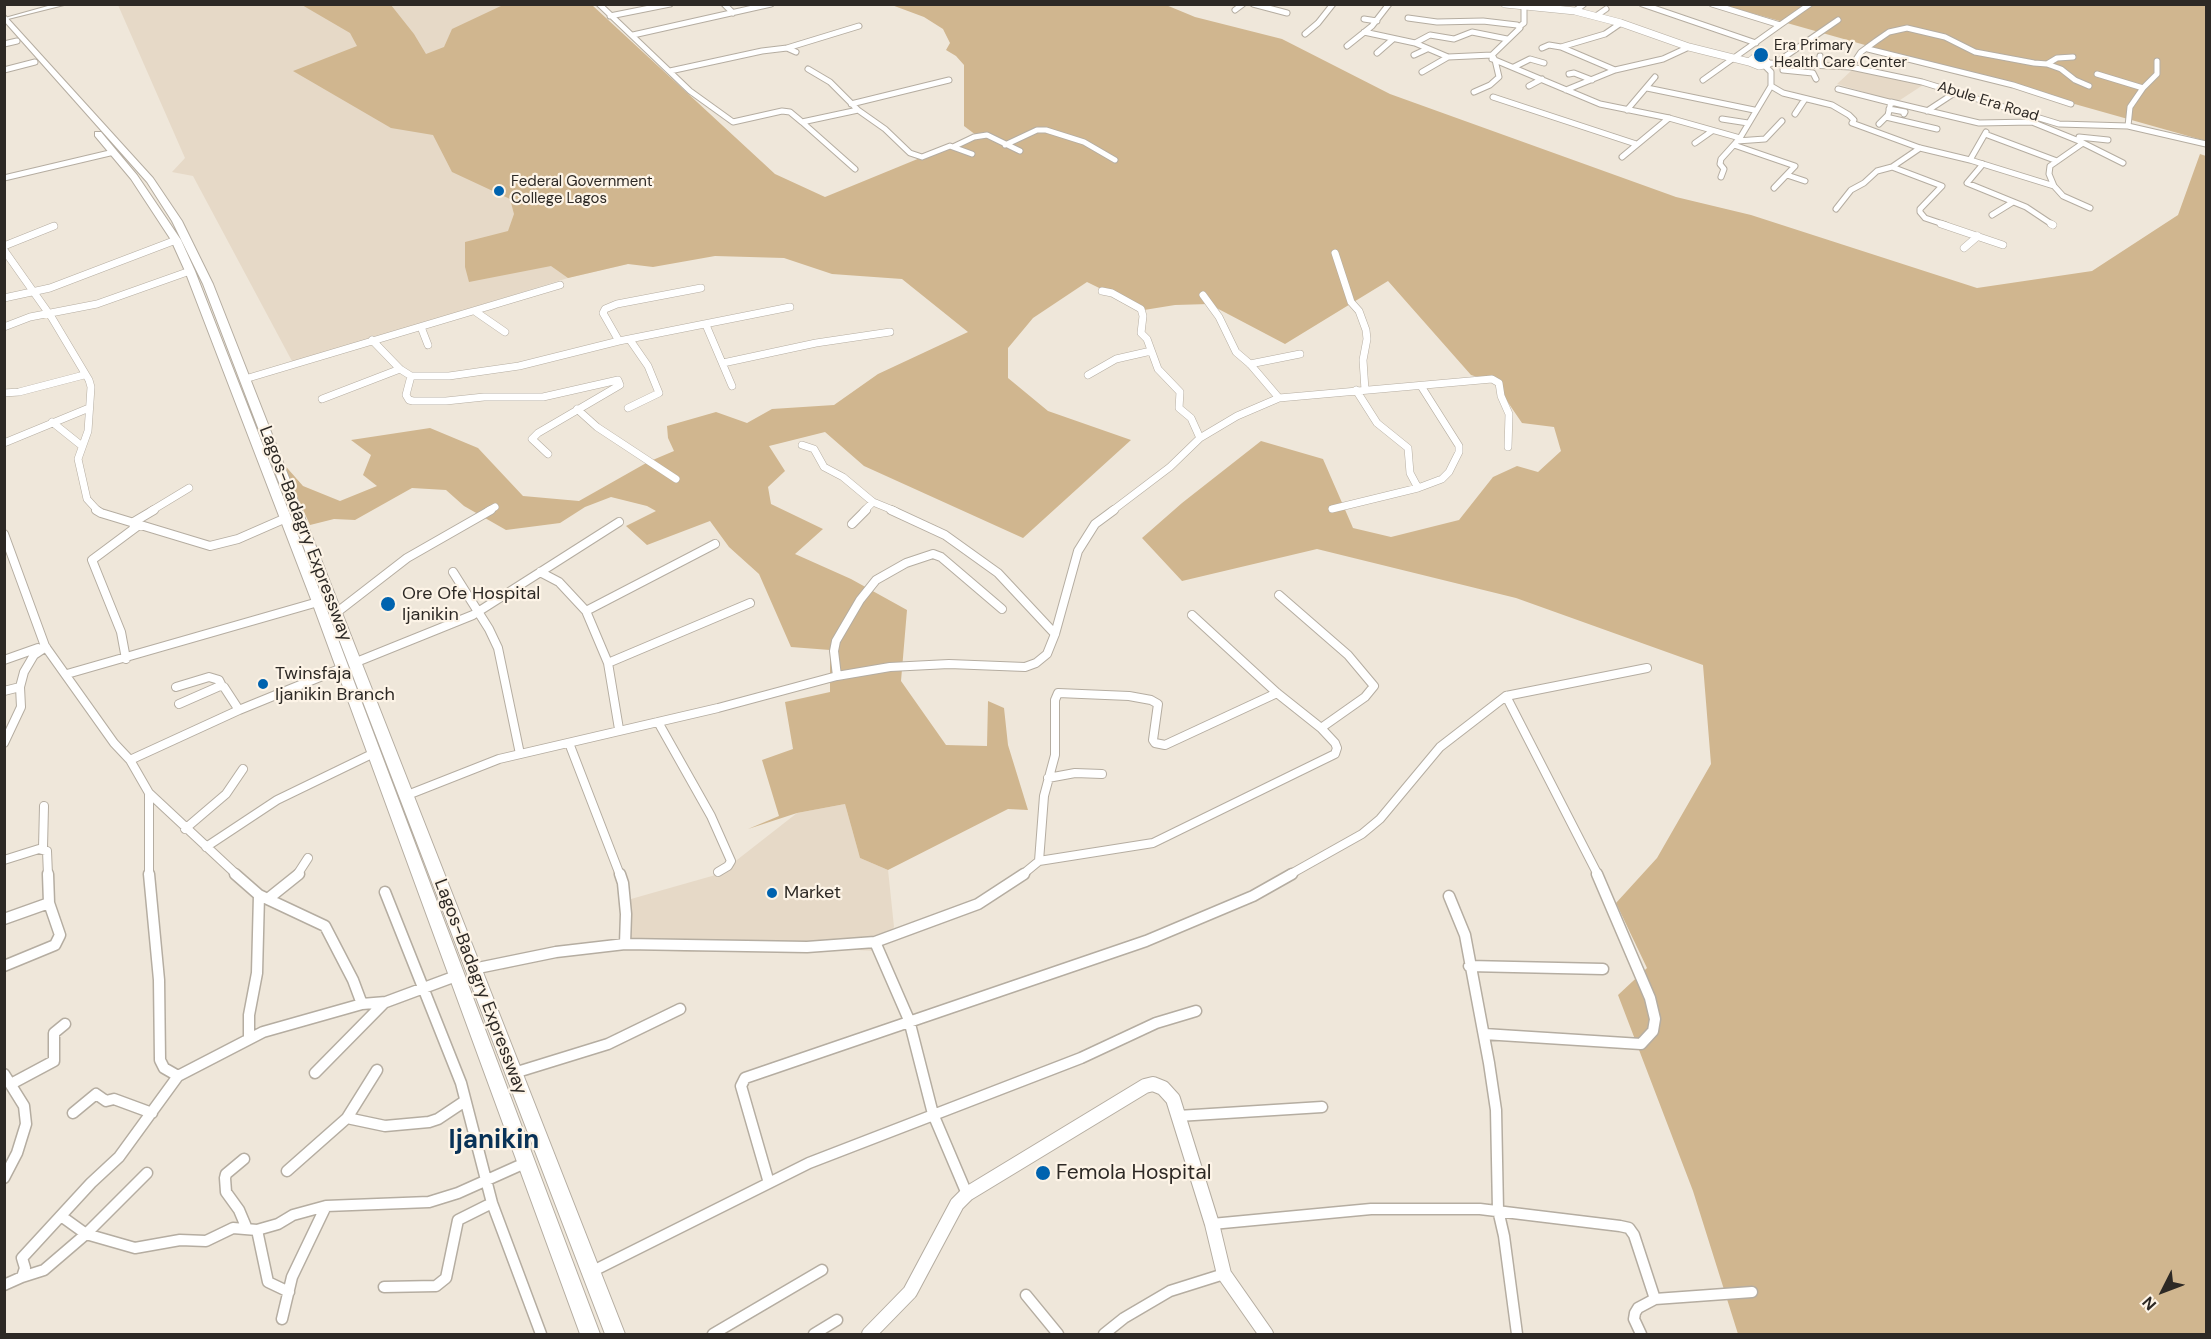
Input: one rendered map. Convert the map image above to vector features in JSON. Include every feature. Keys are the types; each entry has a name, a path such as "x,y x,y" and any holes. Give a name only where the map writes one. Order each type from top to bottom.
{"highway":[{"name":"Lagos-Badagry Expressway","path":"6,19 11,42 35,62 114,152 134,177 176,240 318,602 405,796 615,1335"},
{"name":"Lagos-Badagry Expressway","path":"6,19 127,152 177,220 208,284 336,613 348,666 374,753 590,1335"}],"main road":[{"path":"6,19 58,4"},
{"path":"6,19 65,4"}],"street":[{"path":"599,4 690,91 733,123 782,111 790,112 855,169"},
{"path":"610,16 670,4"},
{"path":"724,4 733,13"},
{"path":"633,35 771,4"},
{"path":"1235,10 1243,4"},
{"path":"1252,4 1287,13"},
{"path":"1305,34 1318,23 1332,4"},
{"path":"1347,46 1377,21 1389,4"},
{"name":"Abule Era Road","path":"1504,4 1575,11 1596,16 1734,60 1766,64 1777,62 1851,67 1922,82 2033,119 2059,124 2128,126 2206,144"},
{"path":"1575,11 1584,4"},
{"path":"1642,4 1756,40"},
{"path":"1712,4 1780,25"},
{"path":"1703,80 1734,60 1756,40 1810,4"},
{"path":"1494,58 1507,39 1524,23 1524,6"},
{"path":"1596,16 1606,9"},
{"path":"1408,18 1440,24 1483,21 1520,27"},
{"path":"1364,19 1377,21"},
{"path":"1777,62 1838,20"},
{"path":"1560,47 1605,34 1621,23"},
{"path":"670,71 787,48 859,26"},
{"path":"1458,27 1507,39"},
{"path":"1851,67 1861,52 1889,32 1907,28 1945,37 1975,52 2047,64 2061,69 2074,80 2089,86"},
{"path":"1364,32 1412,43 1448,57 1494,58 1600,104 1669,118 1712,131 1772,158 1798,164 1774,188"},
{"path":"1412,43 1430,35 1454,39 1472,32"},
{"path":"1412,43 1414,36"},
{"path":"1377,53 1393,39"},
{"path":"1542,48 1549,45 1560,47 1615,70"},
{"path":"1566,90 1615,70 1663,59 1689,47"},
{"path":"787,48 796,52"},
{"path":"1414,55 1427,48"},
{"path":"1868,49 2013,85 2071,104"},
{"path":"1820,56 1820,65"},
{"path":"1422,72 1448,57"},
{"path":"2047,64 2057,58 2073,57"},
{"path":"1474,92 1497,81 1499,73 1494,58"},
{"path":"1514,67 1529,59 1544,63"},
{"path":"2128,126 2130,107 2143,87 2157,74 2157,61"},
{"path":"4,70 35,62"},
{"path":"1796,63 1799,72"},
{"path":"1721,177 1724,169 1720,164 1721,159 1737,141 1754,110 1771,86 1771,72 1766,64"},
{"path":"808,69 830,82 858,110 885,129 910,153 922,157 984,135 1020,151"},
{"path":"1783,70 1813,73 1816,79"},
{"path":"1569,74 1574,73 1592,80"},
{"path":"2097,74 2143,87"},
{"path":"1628,110 1647,88 1646,85 1655,77"},
{"path":"1529,86 1542,79"},
{"path":"852,104 948,80"},
{"path":"1771,86 1783,93 1833,105 1849,115 1854,120 1852,123 1920,148 1970,160 2054,186"},
{"path":"1647,88 1754,110"},
{"path":"1838,89 1963,120 1988,123 2033,119 2080,139 2123,163"},
{"path":"1927,111 1956,92"},
{"path":"1493,97 1636,144"},
{"path":"1795,114 1805,99"},
{"path":"1879,124 1886,117 1889,102"},
{"path":"1889,109 1905,112 1904,114"},
{"path":"802,122 858,110"},
{"path":"1886,117 1937,129"},
{"path":"1622,157 1669,118"},
{"path":"1722,119 1748,123"},
{"path":"1737,141 1765,139 1772,135 1776,125 1782,121"},
{"path":"1970,160 1985,134 1988,123"},
{"path":"1005,145 1037,130 1046,130 1084,142 1115,160"},
{"path":"1695,143 1712,131"},
{"path":"1985,134 2057,161"},
{"path":"2090,208 2063,196 2054,186 2050,166 2080,139 2108,140"},
{"path":"953,147 972,154"},
{"path":"1836,209 1844,196 1877,171 1892,167 1920,148"},
{"path":"4,178 114,152"},
{"path":"1766,162 1772,158"},
{"path":"1983,164 1967,183 2013,202 2053,225"},
{"path":"1892,167 1942,186 1920,209 1925,218 2003,245"},
{"path":"1787,175 1805,182"},
{"path":"1992,215 2013,202"},
{"path":"54,226 4,248 49,314 91,387 88,431 78,459 87,499 101,513 210,546 238,539 286,518"},
{"path":"1964,248 1978,236"},
{"path":"4,298 35,292 176,240"},
{"path":"1335,254 1349,296 1359,311 1366,330 1367,339 1363,360 1365,390"},
{"path":"4,327 30,317 97,304 190,271"},
{"path":"245,379 372,340 476,312 560,285"},
{"path":"619,341 603,313 605,309 617,304 701,288"},
{"path":"1102,291 1112,293 1141,309 1143,316 1140,329 1147,339 1158,369 1180,392 1179,408 1191,418 1200,438"},
{"path":"1203,295 1219,317 1236,352 1250,364 1280,398"},
{"path":"372,340 400,369 411,376 449,376 501,369 619,341 790,308"},
{"path":"476,312 506,332"},
{"path":"706,325 732,386"},
{"path":"420,327 426,334 428,345"},
{"path":"723,363 816,343 890,332"},
{"path":"628,408 659,393 648,366 630,340"},
{"path":"1088,375 1101,365 1116,359 1151,351"},
{"path":"1250,364 1299,354"},
{"path":"322,399 400,369"},
{"path":"4,393 19,392 84,375"},
{"path":"411,376 406,395 408,400 413,401 446,401 484,396 543,397 616,379 620,381 620,384 538,433 532,439 548,454"},
{"path":"405,796 499,759 619,729 658,722 837,676 890,667 937,664 1025,667 1040,661 1047,654 1055,634 1078,551 1095,524 1170,466 1200,438 1237,416 1280,398 1497,380 1509,414 1509,447"},
{"path":"1332,509 1418,488 1442,479 1449,472 1460,449 1421,386"},
{"path":"1356,390 1377,423 1408,448 1410,473 1418,488"},
{"path":"4,442 89,408"},
{"path":"577,409 597,428 675,479"},
{"path":"52,422 82,446"},
{"path":"802,445 814,449 824,467 843,477 873,502 920,520 998,573 1055,634"},
{"path":"126,659 121,632 92,560 135,524 189,488"},
{"path":"852,524 873,502"},
{"path":"336,613 407,558 495,507"},
{"path":"130,760 238,710 477,612 619,522"},
{"path":"4,534 45,647 67,674 114,742 130,760 149,793 185,829 264,897 325,926 353,980 362,1004"},
{"path":"586,611 716,544"},
{"path":"837,676 834,651 836,641 860,600 876,580 906,562 933,554 941,556 1002,609"},
{"path":"453,572 489,629 498,648 520,754"},
{"path":"540,572 559,582 586,611 608,663 619,729"},
{"path":"1279,596 1348,655 1374,686 1365,696 1322,728"},
{"path":"67,674 126,659 318,602"},
{"path":"608,663 750,603"},
{"path":"473,969 556,952 625,944 807,947 875,942 978,904 1013,883 1039,861 1153,843 1335,754 1337,748 1335,743 1322,728 1277,693 1192,615"},
{"path":"4,660 45,647"},
{"path":"4,743 21,707 20,687 24,672 34,655 45,647"},
{"path":"769,1183 741,1086 742,1081 909,1020 1181,928 1261,891 1362,834 1380,819 1440,747 1506,696 1647,668"},
{"path":"176,687 209,677 219,680 238,710"},
{"path":"179,704 222,686"},
{"path":"4,691 20,687"},
{"path":"1039,861 1044,796 1055,755 1055,697 1060,693 1130,696 1151,700 1158,704 1153,740 1155,743 1165,745 1277,693"},
{"path":"1484,1034 1641,1044 1653,1031 1655,1019 1650,998 1603,886 1506,696"},
{"path":"658,722 711,816 731,861 728,866 718,872"},
{"path":"568,743 623,883 626,914 625,944"},
{"path":"206,847 277,800 374,753"},
{"path":"185,829 226,794 243,769"},
{"path":"1048,778 1075,773 1102,774"},
{"path":"149,793 149,878 159,980 160,1060 164,1068 178,1076"},
{"path":"4,966 55,945 60,939 49,903 47,851 43,848 44,806"},
{"path":"4,860 43,848"},
{"path":"264,897 300,873 308,858"},
{"path":"385,891 424,986 465,1101 492,1203 541,1335"},
{"path":"1449,896 1465,935 1496,1110 1498,1209 1504,1236 1517,1335"},
{"path":"249,1037 250,1007 257,973 264,897"},
{"path":"4,919 49,903"},
{"path":"875,942 909,1020 933,1114 967,1194"},
{"path":"1469,966 1603,969"},
{"path":"22,1277 25,1268 22,1258 119,1157 178,1076 249,1037 362,1004 386,1002 456,976"},
{"path":"315,1073 386,1002"},
{"path":"514,1073 608,1044 680,1009"},
{"path":"590,1272 809,1164 1081,1058 1156,1023 1196,1011"},
{"path":"4,1178 17,1153 26,1124 24,1106 8,1079 54,1060 54,1033 65,1024"},
{"path":"287,1172 347,1118 376,1070"},
{"path":"869,1335 910,1292 957,1204 967,1194 1145,1086 1153,1084 1163,1088 1173,1099 1212,1224 1224,1274 1266,1335"},
{"path":"73,1113 96,1094 106,1101 114,1099 152,1113"},
{"path":"347,1118 385,1126 429,1122 438,1119 465,1101"},
{"path":"1178,1116 1322,1107"},
{"path":"244,1159 226,1174 226,1192 252,1230 268,1282 289,1292"},
{"path":"61,1216 86,1234 135,1248 180,1240 206,1241 233,1228 252,1230 278,1224 293,1215 326,1206 429,1202 458,1193 525,1163"},
{"path":"4,1285 44,1270 86,1234 147,1173"},
{"path":"384,1287 436,1286 446,1278 458,1220 492,1203"},
{"path":"282,1319 300,1257 326,1206"},
{"path":"1212,1224 1371,1209 1498,1209 1629,1228 1634,1235 1655,1299"},
{"path":"713,1335 822,1270"},
{"path":"1104,1335 1124,1318 1170,1291 1224,1274"},
{"path":"1641,1335 1634,1319 1635,1313 1638,1308 1655,1299 1752,1292"},
{"path":"1026,1295 1058,1335"},
{"path":"814,1335 837,1320"}],"shaded area":[{"path":"889,4 1166,5 1195,17 1282,39 1390,94 1676,197 1751,215 1977,288 2092,271 2178,215 2200,154 2206,156 2206,1334 1738,1334 1693,1191 1618,995 1647,968 1616,903 1657,858 1711,764 1703,665 1516,598 1317,549 1182,581 1142,538 1182,503 1261,441 1323,459 1353,528 1391,537 1459,520 1493,477 1517,466 1538,472 1561,451 1554,427 1522,423 1494,382 1471,375 1388,281 1285,344 1209,304 1175,305 1144,310 1087,282 1033,318 1008,348 1008,378 1048,411 1131,440 1023,538 864,466 825,432 769,446 785,471 768,487 771,504 823,529 795,554 851,579 907,610 901,681 946,745 987,746 988,701 1004,708 1008,745 1028,810 1008,809 888,870 860,858 845,804 797,813 748,829 779,816 762,760 793,749 785,702 830,692 830,650 791,647 759,574 729,547 710,521 647,545 626,526 656,511 647,506 611,497 585,507 560,523 506,530 464,506 446,490 412,488 355,520 334,519 310,525 281,461 303,486 340,501 377,486 363,475 371,455 351,440 430,428 478,448 523,496 579,501 648,462 674,451 668,438 667,426 716,412 747,423 772,409 834,405 878,374 968,332 902,279 832,274 784,258 715,256 653,267 628,264 568,278 551,266 469,282 465,267 465,242 508,231 514,214 510,199 452,172 433,135 391,128 293,71 357,46 350,33 302,5 391,5 414,34 426,54 444,47 452,29 503,5 592,5 775,174 825,197 976,135 964,126 964,65 946,50 950,43 943,29 924,17"},
{"name":"Federal Government College Lagos","path":"118,5 592,5 628,264 568,278 293,363 193,176 172,172 185,158"},
{"path":"1723,5 2206,5 2206,141"},
{"path":"1852,70 1867,71 1923,85 1897,102 1837,84"},
{"name":"Market","path":"845,804 860,858 888,870 894,927 876,951 840,949 690,952 668,951 647,946 625,950 561,954 503,970 498,960 620,940 623,906 612,867 631,899 719,874 797,813"}],"place":[{"name":"Era Primary Health Care Center","path":"1761,55"},
{"name":"Federal Government College Lagos","path":"499,191"},
{"name":"Ore Ofe Hospital Ijanikin","path":"388,604"},
{"name":"Twinsfaja Ijanikin Branch","path":"263,684"},
{"name":"Market","path":"772,893"},
{"name":"Femola Hospital","path":"1043,1173"}],"district":[{"name":"Ijanikin","path":"494,1141"}]}
